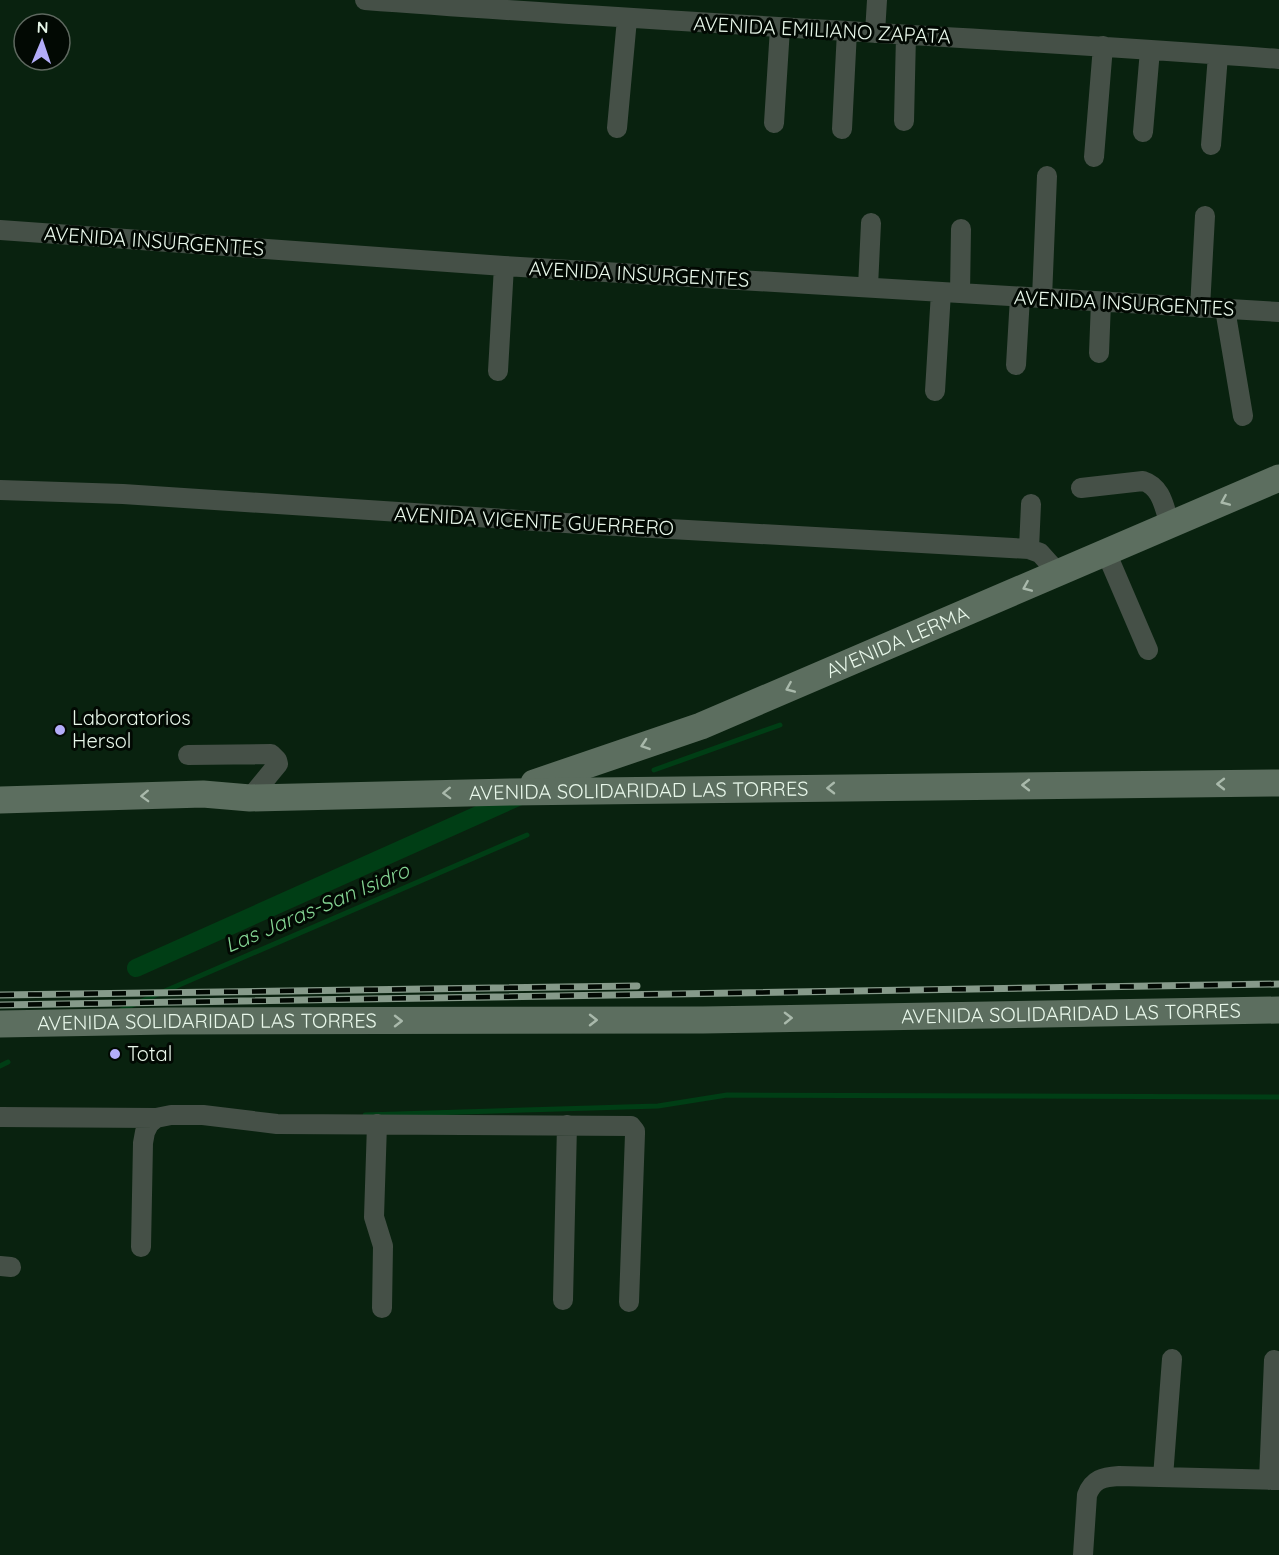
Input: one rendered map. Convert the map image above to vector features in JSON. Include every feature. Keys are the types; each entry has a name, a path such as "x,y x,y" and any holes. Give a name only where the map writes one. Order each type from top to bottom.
{"main road":[{"name":"AVENIDA LERMA","path":"510,792 701,726 1279,478"},
{"name":"AVENIDA SOLIDARIDAD LAS TORRES","path":"0,800 203,794 250,798 510,792 1279,783"},
{"name":"AVENIDA SOLIDARIDAD LAS TORRES","path":"12,1024 703,1020 1279,1010"},
{"path":"0,1036 12,1024"}],"street":[{"name":"AVENIDA EMILIANO ZAPATA","path":"365,0 627,19 1103,46 1279,59"},
{"path":"875,33 877,0"},
{"path":"617,128 627,19"},
{"path":"774,123 780,28"},
{"path":"842,129 847,32"},
{"path":"904,121 906,35"},
{"path":"1095,157 1103,46"},
{"path":"1143,132 1150,50"},
{"path":"1211,145 1218,55"},
{"path":"1042,298 1047,176"},
{"path":"1200,308 1205,216"},
{"path":"867,288 871,223"},
{"path":"935,391 962,229"},
{"name":"AVENIDA INSURGENTES","path":"0,230 504,266 1279,312"},
{"path":"498,371 504,266"},
{"path":"1016,365 1020,297"},
{"path":"1099,353 1101,302"},
{"path":"1225,309 1243,416"},
{"path":"1081,488 1143,481 1152,484 1159,490 1170,525"},
{"name":"AVENIDA VICENTE GUERRERO","path":"0,490 123,494 581,524 1029,549"},
{"path":"1031,504 1029,549 1040,554 1058,573"},
{"path":"1106,552 1148,650"},
{"path":"188,755 271,754 278,764 250,798"},
{"path":"0,1117 156,1118 171,1115 203,1115 277,1124 631,1126 635,1131 630,1302"},
{"path":"141,1247 143,1143 145,1132 156,1118"},
{"path":"377,1124 374,1217 383,1246 382,1308"},
{"path":"563,1300 567,1125"},
{"path":"1163,1477 1172,1359"},
{"path":"1083,1555 1087,1495 1090,1487 1098,1479 1119,1476 1274,1480 1274,1360"}],"waterway":[{"path":"654,770 780,725"},
{"path":"136,968 518,797"},
{"name":"Las Jaras-San Isidro","path":"121,1010 527,835"},
{"path":"0,1066 8,1062"},
{"path":"365,1115 658,1106 727,1095 1279,1097"}],"railway":[{"path":"0,1005 1279,984"},
{"path":"0,995 637,986"}],"place":[{"name":"Laboratorios Hersol","path":"60,730"},
{"name":"Total","path":"115,1054"}]}
